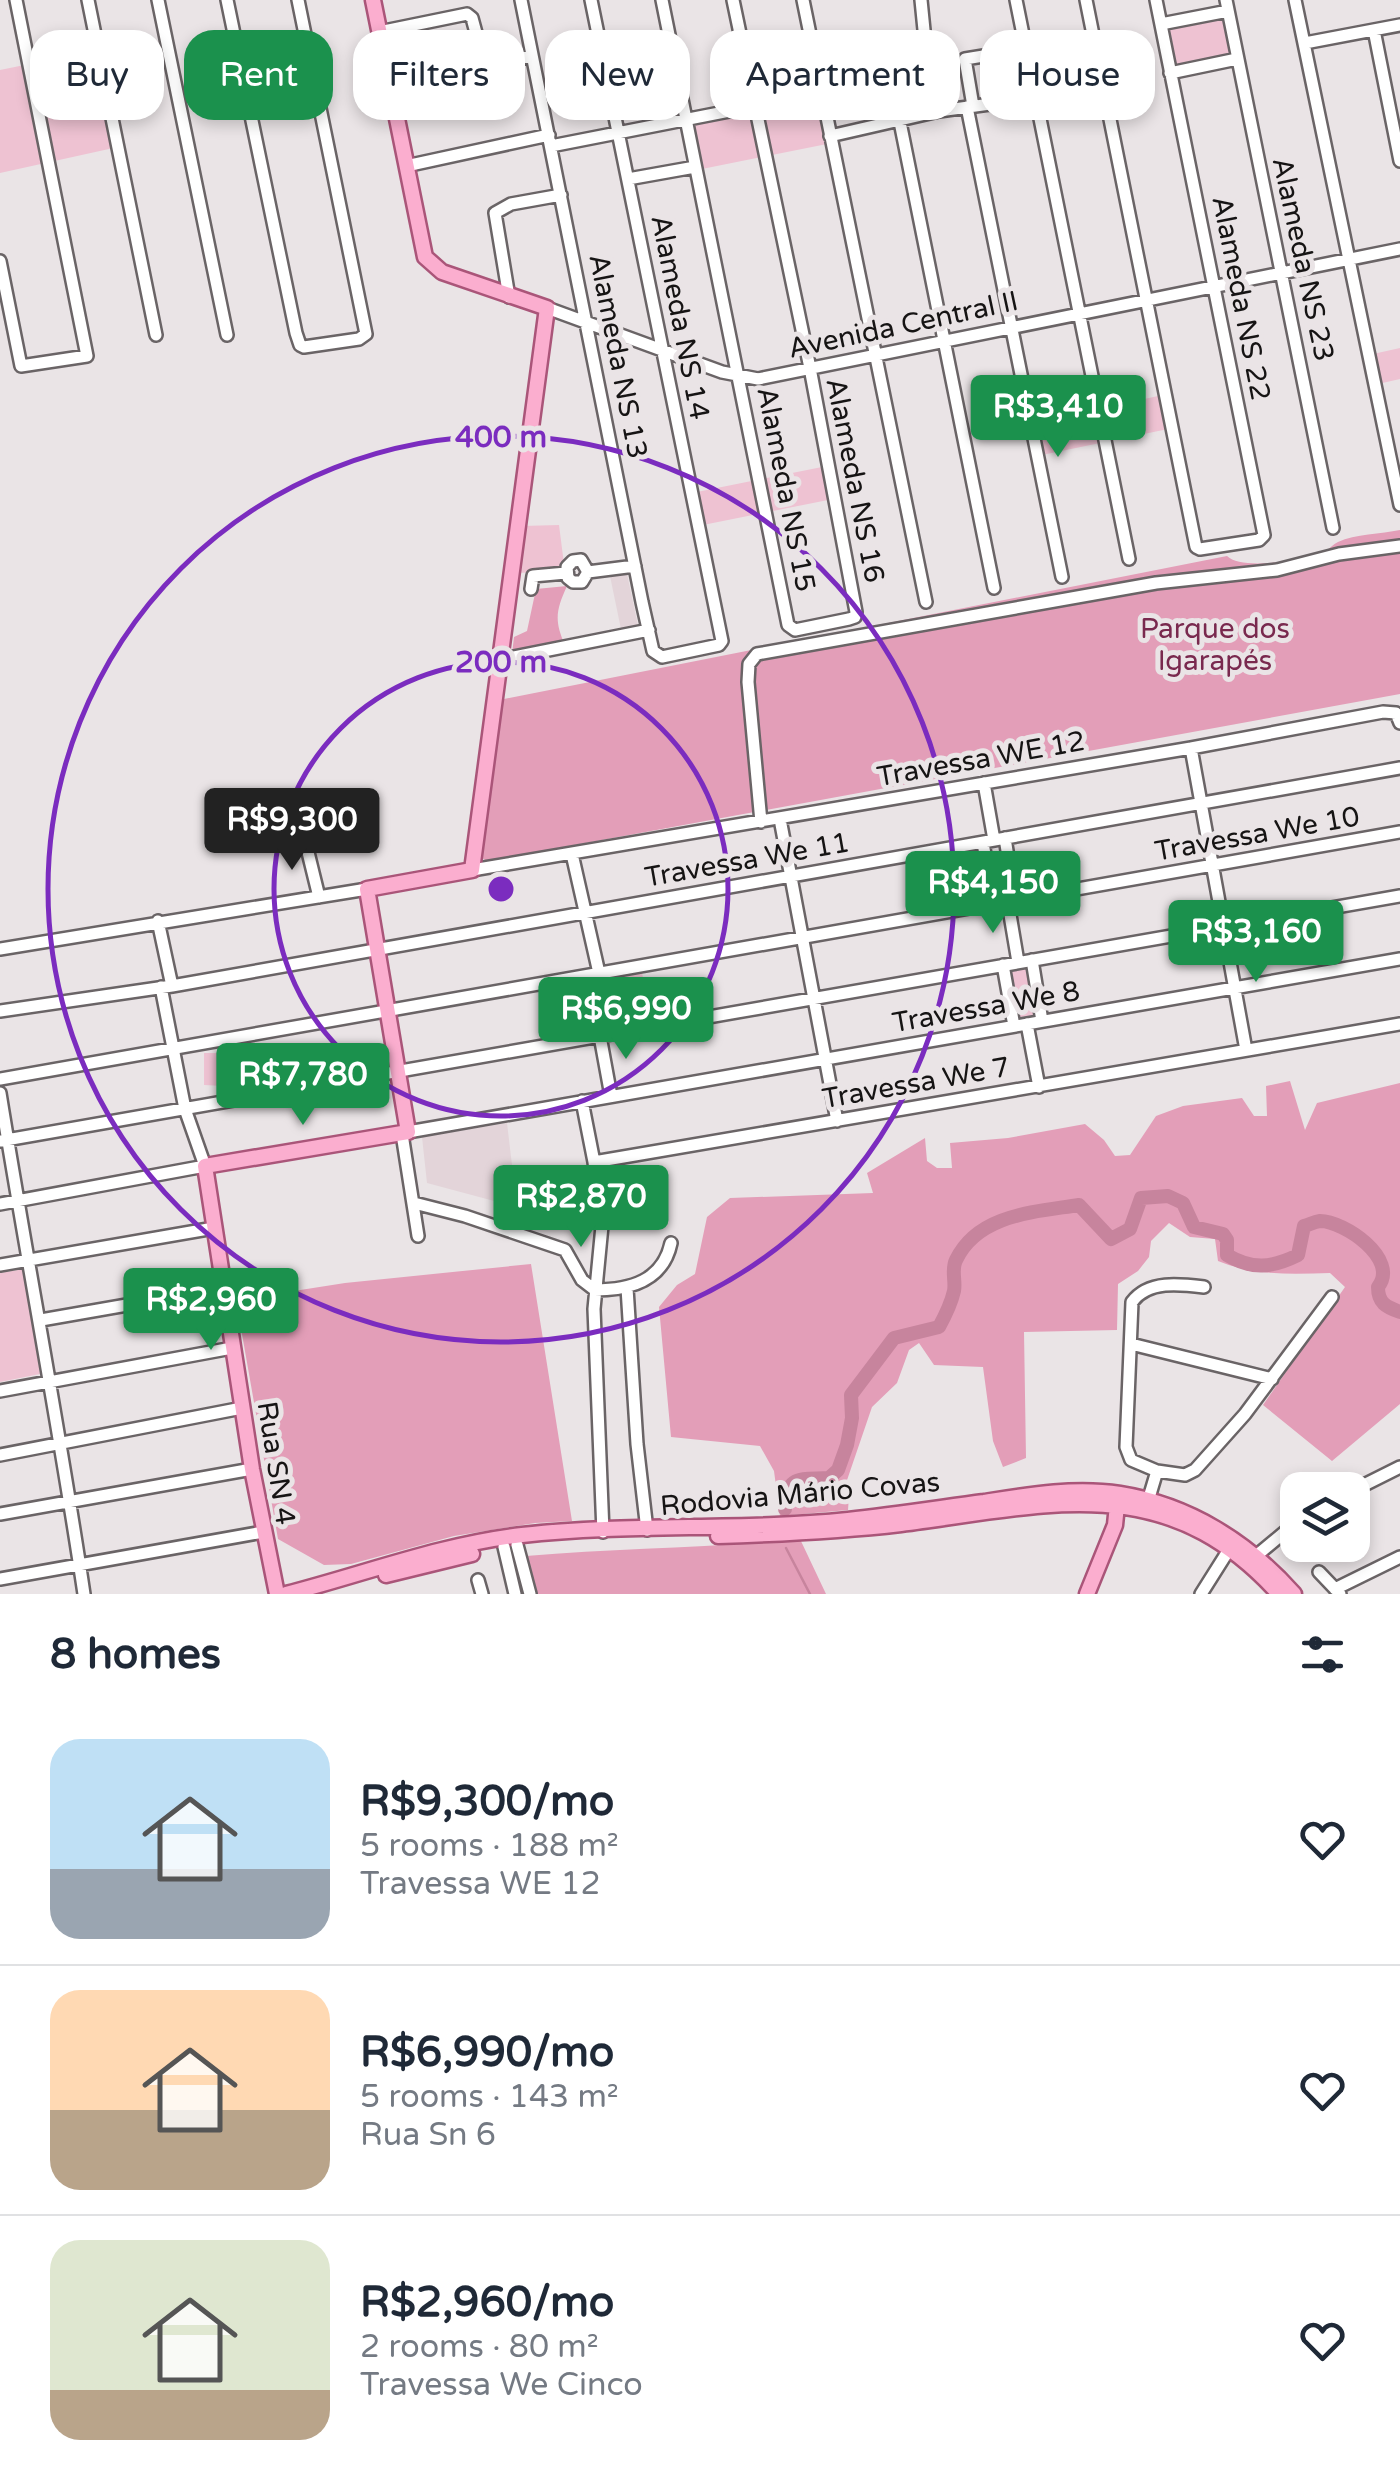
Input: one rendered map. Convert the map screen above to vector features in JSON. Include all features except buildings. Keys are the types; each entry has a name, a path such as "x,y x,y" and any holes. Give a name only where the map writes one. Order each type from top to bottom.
{"main road":[{"path":"373,0 379,30"},
{"path":"397,120 406,166"},
{"name":"Avenida Central II","path":"406,166 420,244 430,264 547,308"},
{"path":"205,1166 405,1133 367,889 472,870 547,308"},
{"name":"Rua SN 4","path":"205,1166 252,1469 277,1594"},
{"name":"Rodovia Mário Covas","path":"286,1594 432,1554 528,1534 841,1520 1046,1493 1148,1502 1211,1525 1256,1556 1294,1594"},
{"path":"1087,1594 1115,1525 1118,1499"},
{"name":"Rodovia Mário Covas","path":"318,1594 510,1546 824,1532 1051,1503 1118,1499 1185,1524 1230,1548 1279,1594"}],"street":[{"path":"0,261 20,366 86,358 16,0"},
{"path":"88,0 156,335"},
{"path":"158,0 227,335"},
{"path":"227,0 298,342 307,347 363,338 366,331 298,0"},
{"name":"Alameda NS 13","path":"522,0 649,630"},
{"name":"Alameda NS 14","path":"592,0 722,644 659,657 649,630"},
{"name":"Alameda NS 15","path":"662,0 668,30"},
{"name":"Alameda NS 16","path":"733,0 739,30"},
{"path":"803,0 809,30"},
{"path":"921,0 924,30"},
{"path":"1016,0 1022,30"},
{"path":"1086,0 1092,30"},
{"name":"Alameda NS 22","path":"1147,301 1196,547 1200,550 1248,542 1264,535 1156,0"},
{"path":"1296,0 1400,505"},
{"path":"1161,24 1227,5"},
{"name":"Alameda NS 23","path":"1227,5 1333,528"},
{"path":"389,30 468,14 475,30"},
{"path":"1305,43 1400,25"},
{"path":"1374,30 1400,161"},
{"path":"525,57 532,56"},
{"path":"980,57 965,59 970,106 1062,577"},
{"path":"1170,72 1237,59"},
{"path":"960,108 980,105"},
{"path":"406,166 675,120"},
{"name":"Alameda NS 15","path":"685,120 789,627 795,630 855,617"},
{"name":"Alameda NS 16","path":"758,120 810,368 855,617"},
{"path":"827,120 926,602"},
{"path":"830,136 908,120"},
{"path":"1039,120 1129,559"},
{"path":"1110,120 1147,301"},
{"path":"900,122 994,588"},
{"path":"628,179 695,166"},
{"path":"510,297 495,212 512,204 561,195"},
{"name":"Avenida Central II","path":"547,308 740,378 758,378 1400,250"},
{"path":"761,822 748,696 748,668 757,654 1156,582 1278,570 1339,554 1400,546"},
{"path":"573,561 585,564 588,572 577,586 566,573 566,567 573,561"},
{"path":"588,572 635,566"},
{"path":"531,589 534,576 566,573"},
{"path":"499,660 649,630"},
{"path":"1400,724 1399,716 1383,712 1192,748 1246,1050 1400,1024"},
{"name":"Travessa WE 12","path":"780,819 1192,748"},
{"name":"Travessa We 11","path":"0,1012 792,878 1400,768"},
{"path":"984,783 994,840 1042,1021"},
{"path":"472,870 780,819 838,1121"},
{"name":"Travessa We 10","path":"0,1079 1400,832"},
{"path":"305,840 318,897"},
{"path":"994,840 994,906"},
{"path":"572,854 599,972 601,1036 611,1096"},
{"path":"0,950 367,889"},
{"path":"4,1140 1400,896"},
{"name":"Rua SN 4","path":"158,921 172,1049 185,1109 205,1166"},
{"name":"Travessa We 8","path":"582,1101 1400,959"},
{"path":"1002,965 1039,1087"},
{"name":"Travessa We 7","path":"594,1162 1246,1050"},
{"path":"0,1093 4,1140 52,1380 57,1444 84,1594"},
{"path":"418,1236 405,1133 582,1101 602,1226 595,1290 603,1532"},
{"path":"0,1204 205,1166"},
{"path":"414,1203 562,1249 569,1254 582,1280 595,1290 627,1288 657,1274 668,1259 672,1243"},
{"path":"0,1265 214,1228"},
{"path":"1204,1286 1162,1285 1138,1294 1132,1302 1128,1454 1135,1463 1156,1471 1185,1475 1195,1470 1272,1379 1332,1297"},
{"path":"41,1320 224,1288"},
{"path":"627,1288 637,1444 648,1530"},
{"path":"1132,1344 1272,1379"},
{"path":"0,1392 232,1348"},
{"path":"0,1455 242,1408"},
{"path":"1370,1482 1400,1467"},
{"path":"0,1514 252,1469"},
{"path":"1148,1502 1156,1471"},
{"path":"0,1579 263,1532"},
{"path":"1256,1556 1280,1536"},
{"path":"510,1546 515,1594"},
{"path":"510,1546 530,1594"},
{"path":"1200,1594 1230,1548"},
{"path":"1318,1572 1337,1592 1400,1557"},
{"path":"478,1580 482,1594"}],"shaded area":[{"path":"1229,9 1239,57 1171,72 1161,23"},
{"path":"30,64 30,120 112,120 118,147 0,173 0,70"},
{"path":"710,115 710,120 827,120 832,143 697,170 686,120"},
{"path":"1400,348 1400,379 1378,384 1373,354"},
{"path":"1167,394 1173,428 1037,456 1031,424"},
{"path":"827,466 833,499 698,526 692,493"},
{"path":"559,525 562,571 516,573 522,526"},
{"path":"627,574 639,630 622,634 610,576"},
{"path":"1029,964 1037,1018 1017,1021 1008,968"},
{"path":"641,967 652,1028 556,1044 546,984"},
{"path":"204,1053 225,1053 224,1086 204,1085"},
{"path":"507,1123 517,1207 427,1183 422,1137"},
{"path":"24,1269 40,1374 0,1382 0,1273"}],"green space":[{"name":"Parque dos Igarapés","path":"1400,530 1400,694 487,861 480,857 500,705 504,699 1227,556 1246,563 1304,558 1345,539"},
{"path":"567,586 558,616 565,645 512,654 514,637 527,631 536,589"},
{"path":"1290,1081 1305,1130 1317,1103 1400,1083 1400,1404 1332,1461 1263,1405 1345,1287 1330,1273 1259,1272 1218,1261 1215,1239 1190,1237 1169,1223 1151,1241 1149,1257 1138,1271 1118,1284 1117,1330 1024,1332 1026,1458 1003,1467 993,1441 983,1367 934,1365 919,1343 909,1350 897,1383 872,1407 845,1486 855,1486 848,1510 780,1516 774,1471 760,1446 671,1437 659,1307 677,1285 695,1274 707,1217 730,1198 873,1193 867,1173 925,1138 927,1161 937,1168 952,1168 950,1143 1008,1138 1085,1124 1115,1156 1130,1155 1156,1116 1183,1106 1242,1098 1254,1116 1267,1116 1266,1086"},
{"path":"531,1264 572,1521 454,1536 351,1564 324,1565 278,1539 236,1300 345,1283"},
{"path":"800,1539 826,1594 534,1594 526,1556 732,1544"}],"waterway":[{"path":"785,1509 792,1484 804,1479 829,1478 838,1470 852,1418 851,1395 894,1338 939,1327 954,1291 955,1264 966,1245 978,1233 1009,1218 1079,1205 1111,1239 1130,1229 1141,1198 1168,1196 1183,1203 1194,1227 1223,1234 1227,1255 1262,1266 1298,1255 1304,1226 1320,1221 1330,1223 1355,1234 1376,1254 1383,1276 1379,1297 1400,1312"},
{"path":"786,1548 810,1594"}]}
